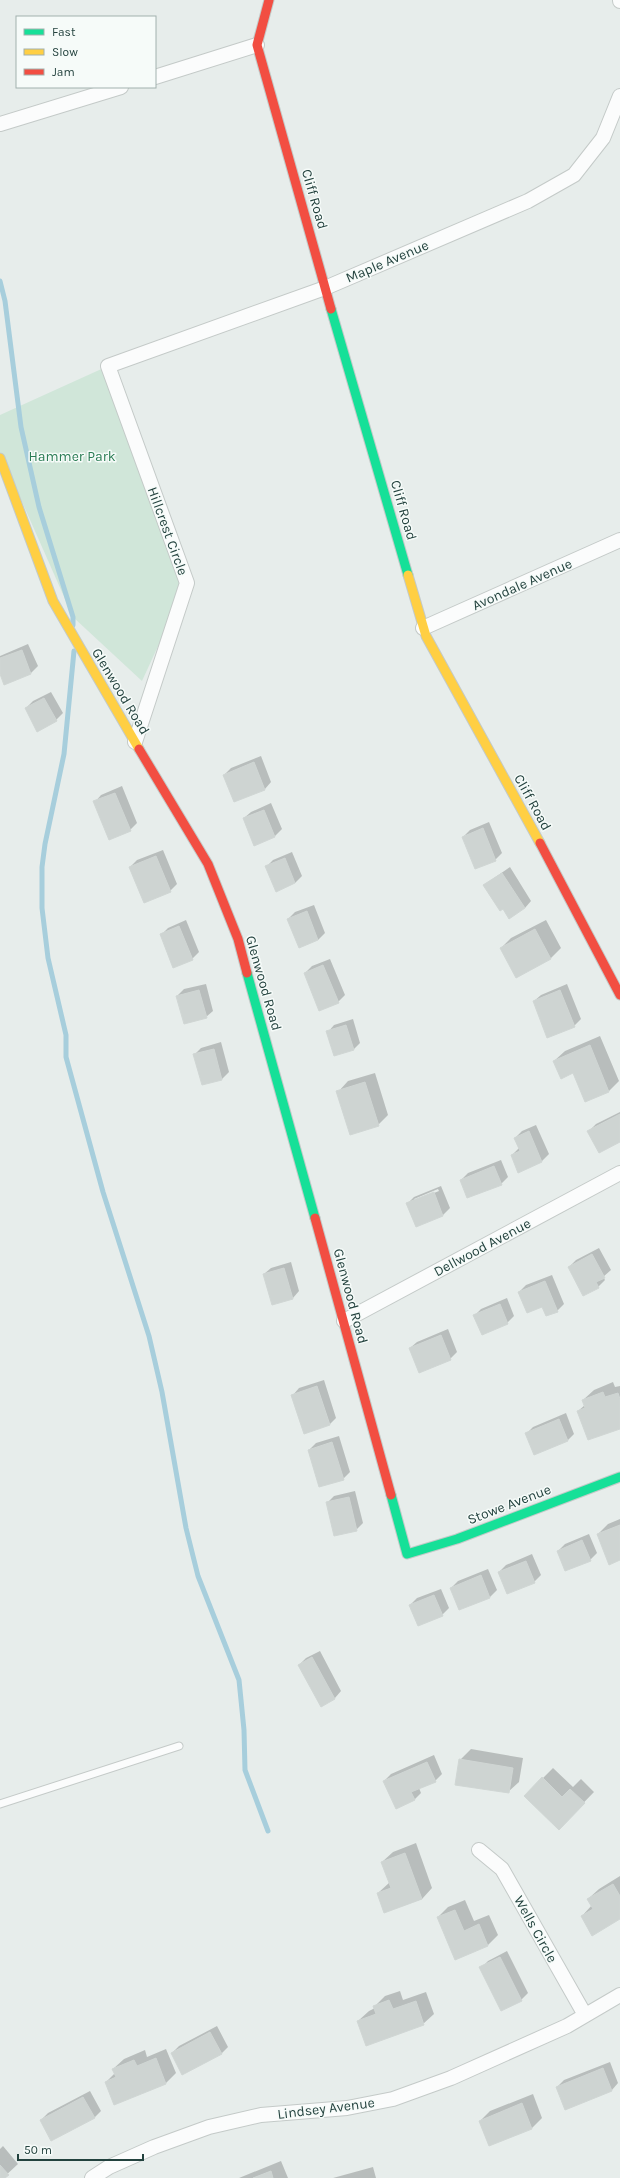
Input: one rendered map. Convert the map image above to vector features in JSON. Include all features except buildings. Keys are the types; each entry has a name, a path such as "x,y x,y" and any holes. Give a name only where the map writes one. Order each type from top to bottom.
{"street":[{"path":"156,77 257,45 269,0"},
{"name":"Cliff Road","path":"257,45 325,288 426,636 563,886 620,995"},
{"path":"0,124 118,88"},
{"name":"Maple Avenue","path":"108,366 325,288 528,201 574,175 603,138 619,100"},
{"name":"Hillcrest Circle","path":"108,366 187,583 135,742"},
{"name":"Glenwood Road","path":"0,458 53,601 72,636 208,864 238,939 408,1554"},
{"name":"Avondale Avenue","path":"423,628 620,540"},
{"name":"Dellwood Avenue","path":"344,1321 620,1173"},
{"name":"Stowe Avenue","path":"408,1554 457,1539 620,1477"},
{"name":"Wells Circle","path":"479,1850 502,1869 585,2015"},
{"name":"Lindsey Avenue","path":"92,2178 109,2167 154,2147 210,2128 261,2115 347,2108 393,2099 451,2078 567,2026 620,1995"}],"lane":[{"path":"0,1804 179,1746"}],"green space":[{"name":"Hammer Park","path":"108,366 187,583 142,681 73,617 0,452 0,415"}],"waterway":[{"path":"0,281 5,301 21,427 39,507 73,617 73,625"},
{"path":"74,651 64,754 45,844 42,867 42,908 48,958 66,1035 66,1057 103,1192 149,1336 162,1392 186,1528 198,1576 239,1680 244,1730 245,1770 268,1831"}],"traffic: fast":[{"path":"331,309 408,575"},
{"path":"247,973 315,1218"},
{"path":"391,1495 407,1554 457,1539 620,1477"}],"traffic: slow":[{"path":"0,458 53,601 139,749"},
{"path":"408,575 426,636 540,843"}],"traffic: jam":[{"path":"269,0 257,45 331,309"},
{"path":"139,749 208,864 238,939 247,973"},
{"path":"540,843 620,995"},
{"path":"315,1218 391,1495"}]}
